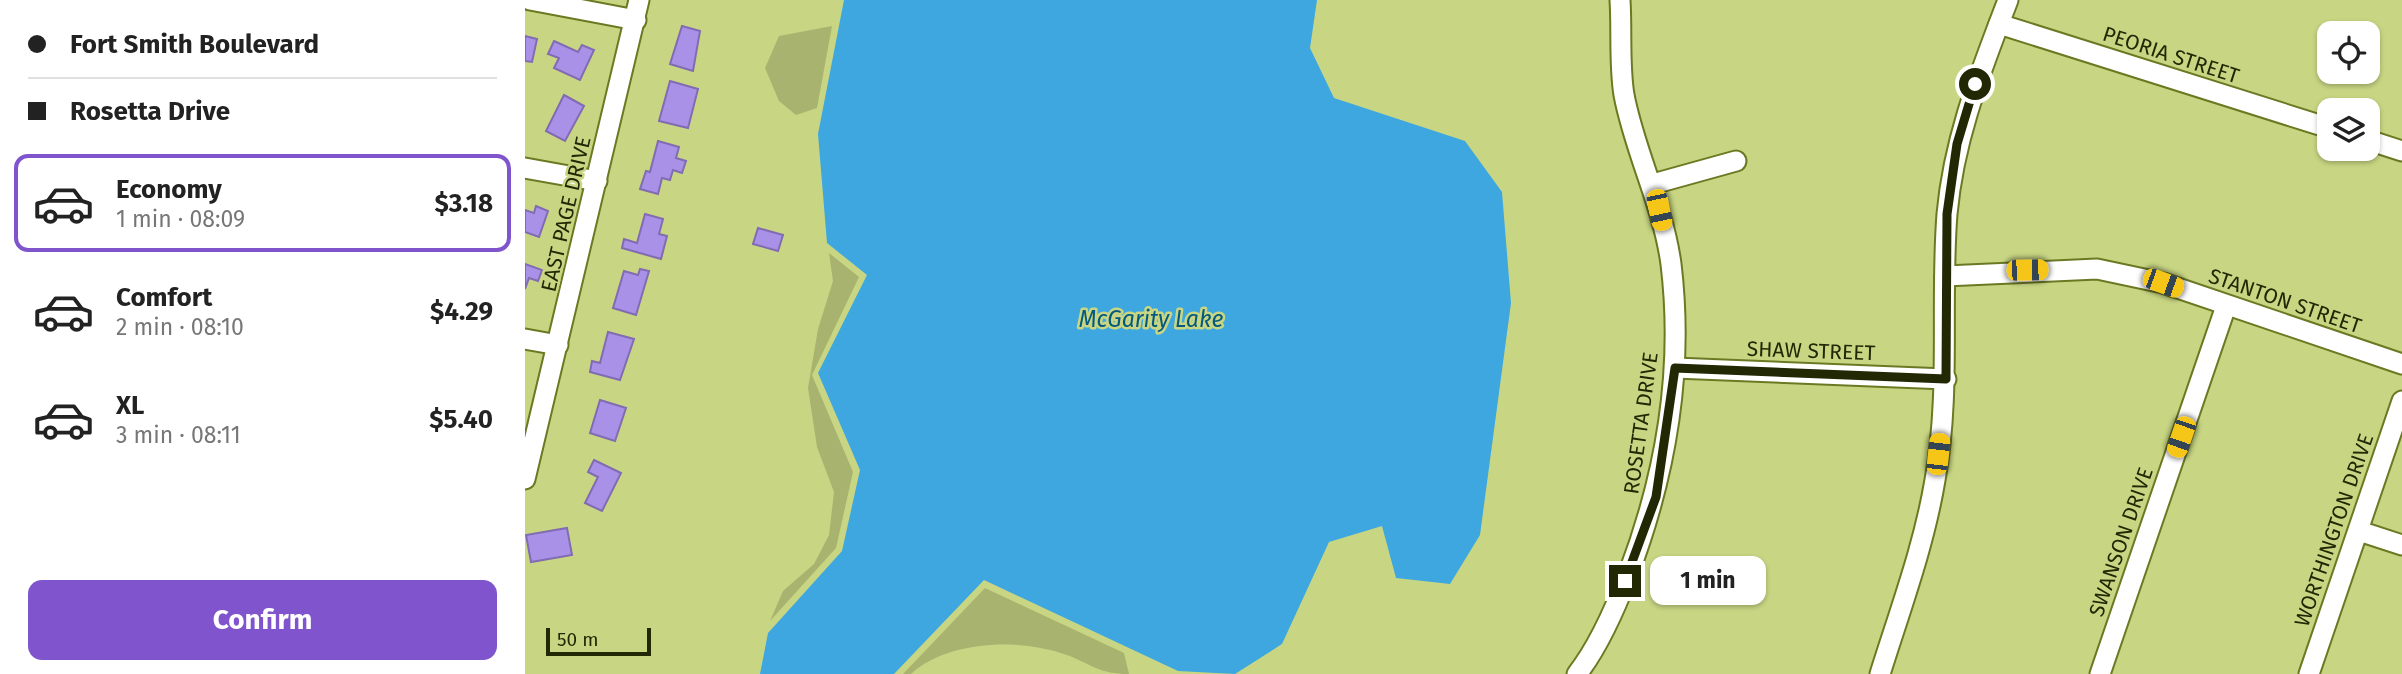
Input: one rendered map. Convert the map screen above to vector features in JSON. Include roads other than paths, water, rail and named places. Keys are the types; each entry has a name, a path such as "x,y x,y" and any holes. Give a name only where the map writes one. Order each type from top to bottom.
{"street":[{"path":"530,0 638,10"},
{"name":"ROSETTA DRIVE","path":"1577,674 1618,601 1656,497 1675,368 1671,263 1653,184 1634,134 1624,93 1620,0"},
{"path":"1880,674 1916,561 1936,479 1946,379 1947,214 1957,144 1975,84 2008,0"},
{"name":"EAST PAGE DRIVE","path":"525,479 638,10"},
{"name":"PEORIA STREET","path":"1999,24 2317,124"},
{"path":"2380,145 2402,151"},
{"path":"1653,184 1736,161"},
{"path":"525,168 597,181"},
{"name":"STANTON STREET","path":"1945,276 2097,269 2163,283 2402,364"},
{"name":"SWANSON DRIVE","path":"2100,674 2226,306"},
{"path":"525,339 558,345"},
{"name":"SHAW STREET","path":"1675,368 1946,379"},
{"name":"WORTHINGTON DRIVE","path":"2309,674 2402,401"},
{"path":"2359,531 2402,545"}],"water":[{"name":"McGarity Lake","path":"844,0 1317,0 1310,48 1334,98 1465,141 1502,192 1511,303 1480,535 1450,584 1396,578 1382,526 1329,542 1282,644 1235,674 1178,671 984,580 894,674 760,674 768,633 842,551 860,470 818,373 867,275 827,243 818,134"}]}
